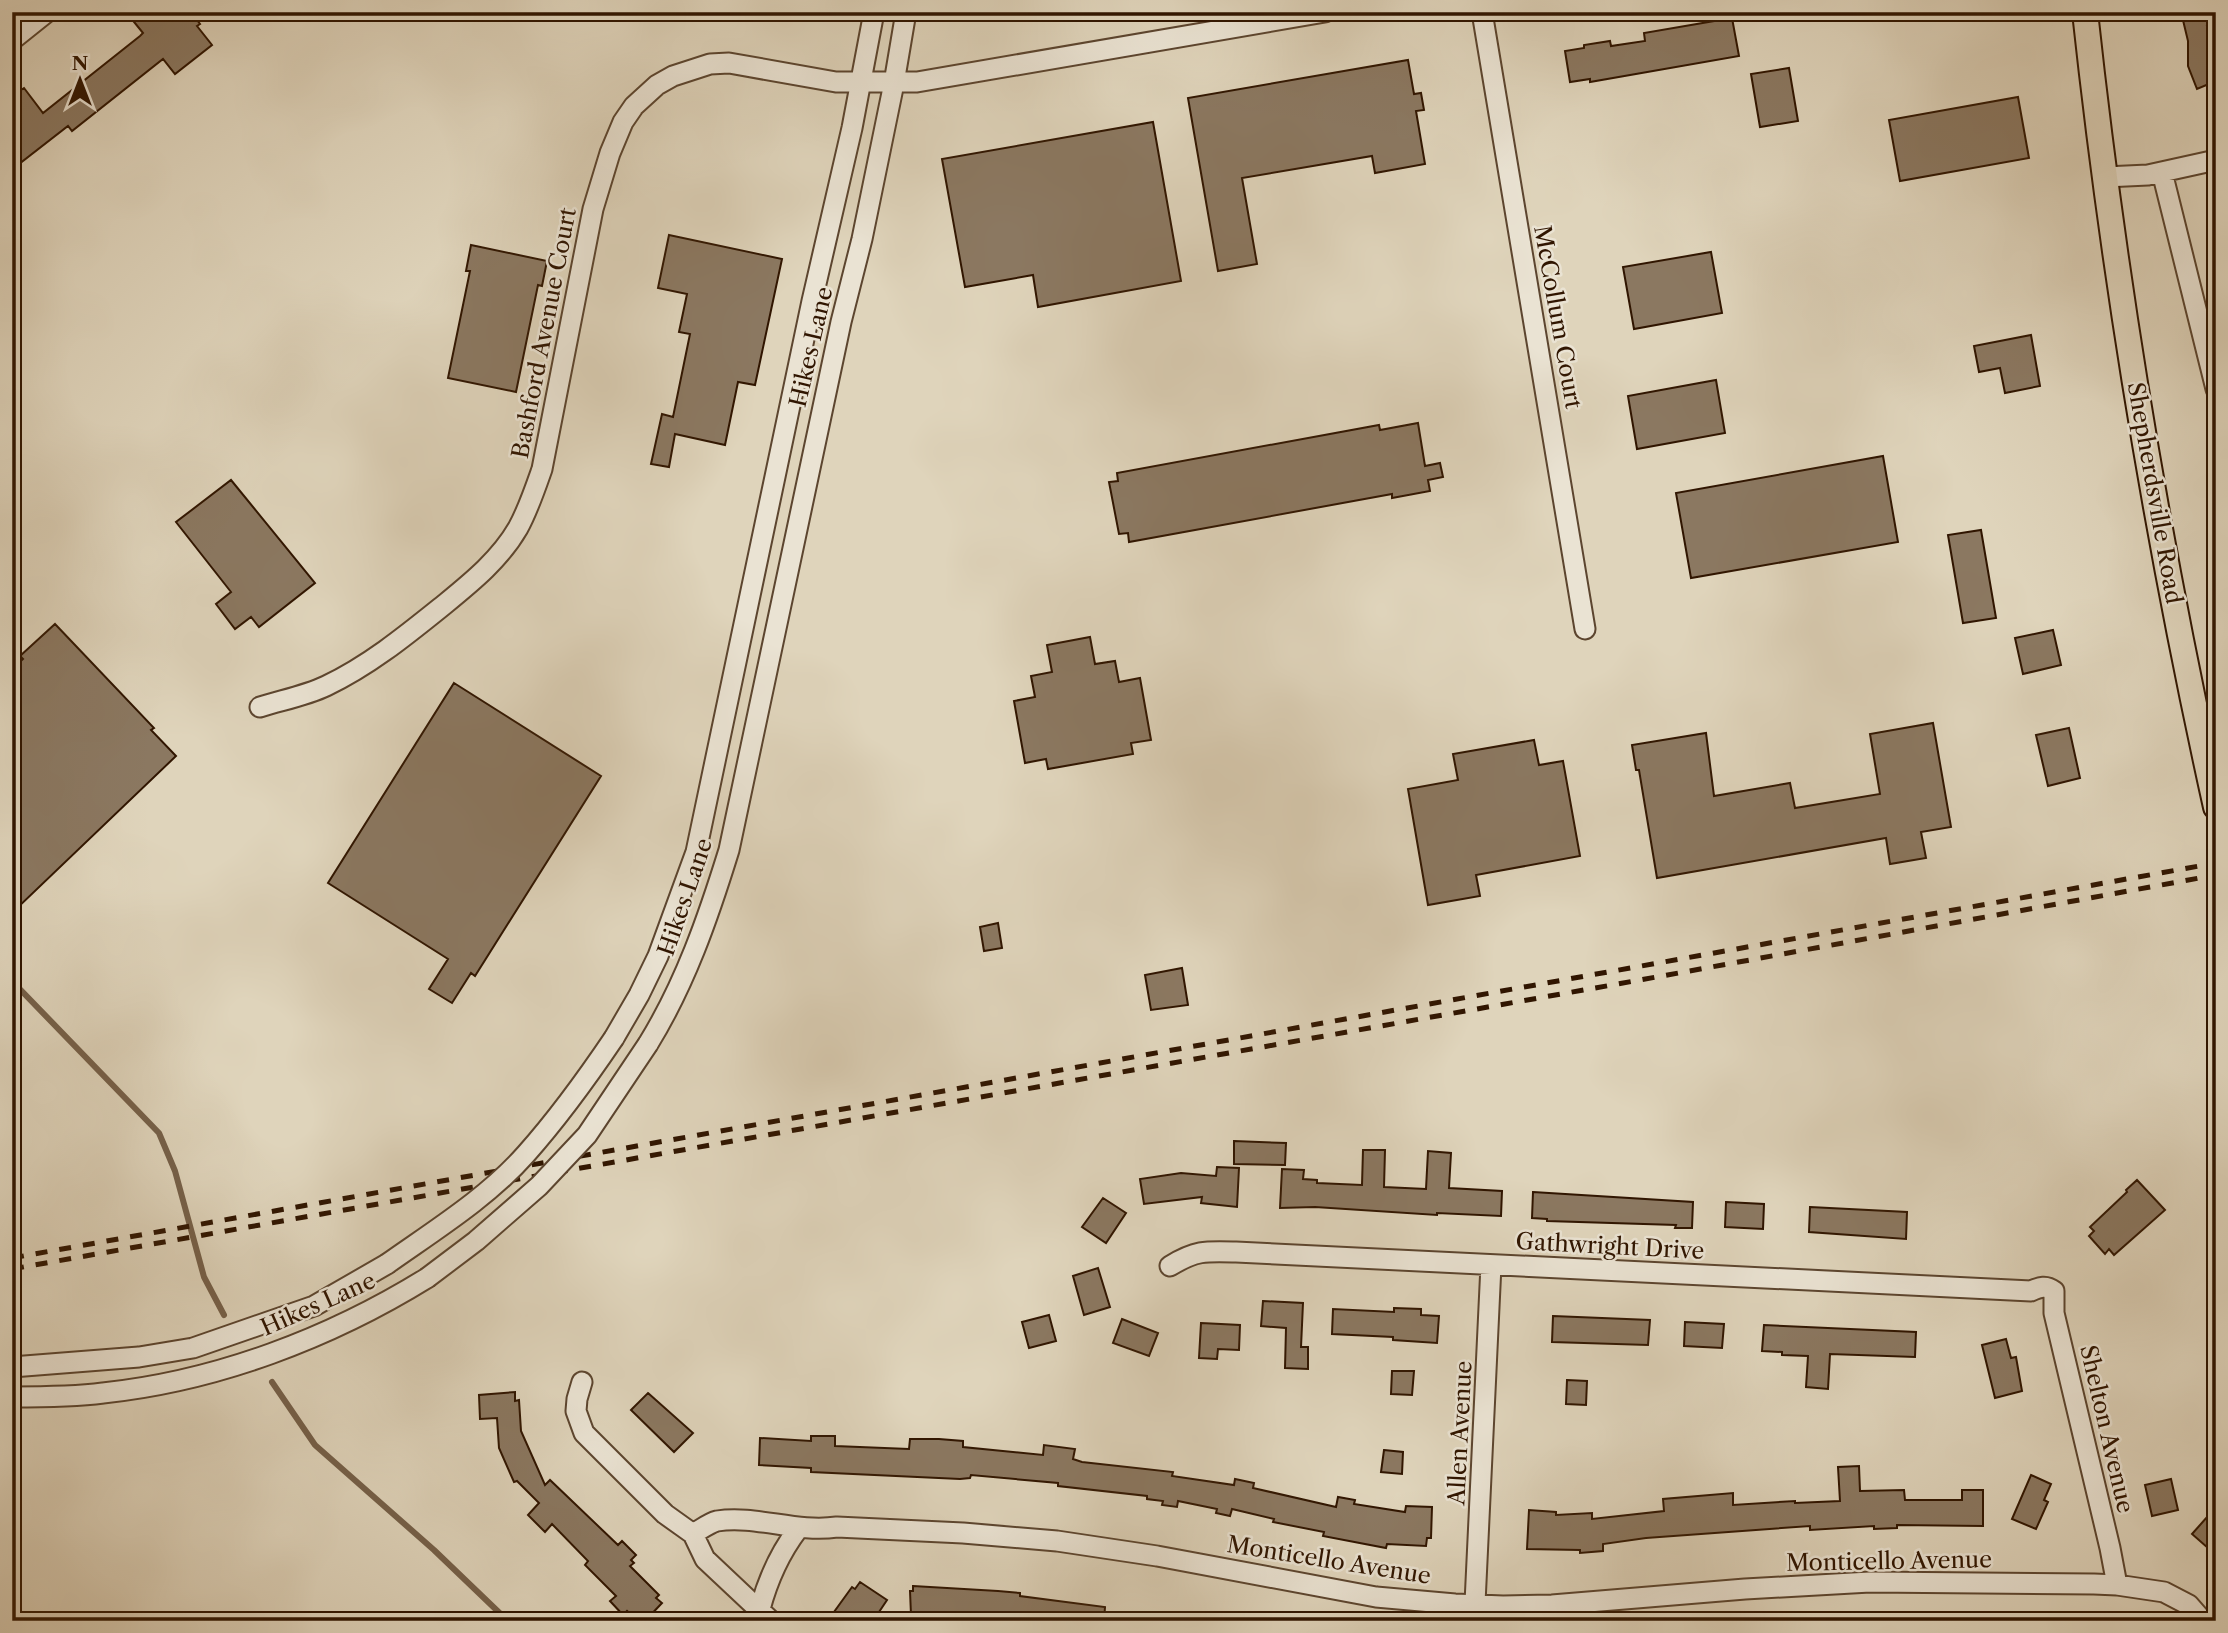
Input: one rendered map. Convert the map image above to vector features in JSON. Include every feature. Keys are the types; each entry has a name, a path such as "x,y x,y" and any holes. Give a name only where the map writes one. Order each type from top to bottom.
{"main road":[{"name":"Shepherdsville Road","path":"2085,12 2105,177 2161,541 2215,804"}],"street":[{"path":"12,40 47,12"},
{"name":"Hikes Lane","path":"12,1367 139,1357 193,1348 314,1306 387,1264 461,1212 525,1155 614,1038 658,956 696,852 874,12"},
{"name":"Hikes Lane","path":"12,1397 103,1393 164,1384 230,1368 328,1331 386,1303 427,1278 476,1241 538,1186 587,1135 648,1044 669,1011 710,911 729,850 841,322 862,239 906,12"},
{"name":"Bashford Avenue Court","path":"260,707 326,686 393,647 470,583 501,553 517,530 530,505 542,469 593,209 610,153 623,122 634,106 657,85 673,76 710,64 729,63 836,82 917,82 1325,12"},
{"name":"McCollum Court","path":"1482,12 1585,629"},
{"path":"2105,177 2162,172 2216,160"},
{"path":"2162,172 2216,389"},
{"name":"Gathwright Drive","path":"1170,1266 1188,1255 1204,1251 2031,1291 2040,1287 2049,1288"},
{"name":"Allen Avenue","path":"1475,1603 1491,1265"},
{"name":"Shelton Avenue","path":"2049,1288 2054,1291 2054,1313 2117,1585"},
{"path":"582,1382 576,1412 584,1433 665,1514 693,1534 705,1559 766,1615"},
{"name":"Monticello Avenue","path":"693,1534 715,1521 749,1522 798,1529 836,1527 925,1531 1057,1541 1157,1556 1376,1597 1503,1606 1552,1605 1870,1582 2117,1585 2176,1596 2189,1605 2203,1621"},
{"path":"766,1615 768,1580 783,1550 798,1529"}],"building":[{"path":"126,12 191,12 200,24 197,26 212,45 175,74 163,59 72,131 68,126 19,164 12,155 12,96 24,88 43,113 143,33"},
{"path":"2183,12 2216,12 2216,24 2207,26 2216,64 2216,81 2197,89 2188,66 2188,41"},
{"path":"1732,18 1739,56 1590,82 1590,79 1570,82 1565,51 1610,41 1611,46 1645,41 1644,33"},
{"path":"1408,60 1414,94 1421,93 1424,110 1416,111 1425,164 1375,173 1372,156 1242,178 1257,264 1218,271 1188,98"},
{"path":"1789,68 1798,121 1760,127 1751,74"},
{"path":"2018,97 2029,158 1900,181 1889,120"},
{"path":"1153,122 1181,281 1038,307 1033,275 965,287 942,159"},
{"path":"669,235 782,259 755,385 738,382 725,445 675,434 669,467 651,464 662,414 673,417 690,334 679,332 687,294 658,288"},
{"path":"471,245 547,261 542,286 538,285 516,392 448,378 470,271 466,271"},
{"path":"1711,252 1722,313 1634,329 1623,267"},
{"path":"2031,335 2040,386 2005,393 2000,368 1979,372 1974,346"},
{"path":"1716,380 1725,433 1637,449 1628,396"},
{"path":"1418,423 1425,466 1440,463 1443,477 1428,480 1430,491 1392,498 1392,494 1129,542 1128,533 1119,534 1109,482 1118,481 1117,473 1379,425 1380,430"},
{"path":"1883,456 1898,542 1691,578 1676,493"},
{"path":"231,480 315,583 259,627 251,617 235,629 216,604 231,592 176,522"},
{"path":"1981,530 1996,618 1963,623 1948,535"},
{"path":"55,624 154,728 151,730 176,756 12,913 12,669 23,659 20,656"},
{"path":"2053,630 2061,665 2023,674 2015,638"},
{"path":"1090,637 1095,664 1115,661 1119,682 1140,678 1151,740 1131,743 1133,754 1048,769 1046,759 1025,763 1014,701 1035,697 1031,676 1052,672 1047,645"},
{"path":"454,683 601,776 475,976 471,973 452,1003 429,989 448,959 328,883"},
{"path":"1933,723 1951,827 1921,832 1926,858 1890,864 1886,838 1657,878 1639,770 1636,770 1632,745 1706,733 1714,796 1790,783 1795,808 1880,794 1870,734"},
{"path":"2069,728 2080,778 2048,786 2036,735"},
{"path":"1534,740 1539,765 1563,761 1580,856 1476,875 1480,896 1428,905 1408,789 1458,780 1453,754"},
{"path":"998,923 1002,948 984,951 980,927"},
{"path":"1182,968 1188,1005 1151,1010 1145,975"},
{"path":"1234,1141 1286,1143 1285,1165 1234,1164"},
{"path":"1363,1150 1385,1150 1384,1187 1426,1189 1428,1151 1451,1153 1449,1188 1502,1191 1501,1216 1315,1207 1280,1208 1282,1169 1304,1170 1303,1179 1317,1180 1317,1183 1362,1185"},
{"path":"1217,1167 1239,1168 1237,1207 1201,1203 1202,1197 1144,1204 1140,1179 1181,1173 1216,1176"},
{"path":"2137,1180 2165,1210 2114,1255 2109,1249 2105,1254 2089,1236 2094,1231 2090,1227"},
{"path":"1533,1192 1693,1202 1692,1228 1532,1218"},
{"path":"1103,1198 1126,1213 1106,1243 1082,1227"},
{"path":"1726,1202 1764,1204 1763,1229 1725,1227"},
{"path":"1810,1207 1907,1212 1906,1239 1809,1232"},
{"path":"1098,1268 1110,1307 1084,1315 1073,1276"},
{"path":"1263,1301 1303,1303 1301,1347 1308,1347 1308,1369 1285,1368 1286,1328 1261,1326"},
{"path":"1394,1308 1421,1309 1421,1315 1439,1316 1437,1343 1393,1340 1393,1337 1332,1334 1333,1309 1394,1312"},
{"path":"1049,1315 1056,1341 1029,1348 1022,1322"},
{"path":"1553,1316 1650,1320 1648,1345 1552,1342"},
{"path":"1122,1319 1158,1333 1149,1356 1113,1343"},
{"path":"1685,1322 1724,1324 1722,1348 1684,1346"},
{"path":"1201,1323 1240,1325 1239,1350 1218,1349 1217,1359 1199,1358"},
{"path":"1764,1325 1916,1332 1915,1357 1830,1354 1828,1389 1806,1387 1808,1356 1762,1351"},
{"path":"2006,1339 2011,1358 2016,1357 2022,1391 1995,1398 1982,1345"},
{"path":"1392,1371 1414,1371 1412,1395 1391,1394"},
{"path":"1567,1380 1587,1381 1586,1405 1566,1404"},
{"path":"515,1392 515,1401 519,1400 521,1431 545,1485 550,1480 618,1545 622,1541 636,1555 630,1566 659,1595 656,1598 662,1603 645,1621 638,1621 627,1611 623,1615 610,1601 616,1596 585,1565 588,1561 552,1524 545,1532 528,1515 539,1503 517,1481 514,1482 499,1448 497,1418 480,1419 479,1395"},
{"path":"648,1393 693,1433 674,1452 631,1410"},
{"path":"811,1436 835,1436 835,1446 909,1449 910,1439 939,1439 963,1441 963,1447 1043,1455 1044,1445 1075,1449 1073,1459 1082,1462 1173,1472 1172,1476 1234,1485 1235,1479 1254,1483 1253,1488 1336,1507 1338,1497 1355,1500 1354,1504 1405,1512 1406,1506 1432,1507 1431,1538 1427,1538 1426,1546 1387,1544 1386,1548 1323,1536 1324,1532 1273,1522 1274,1519 1232,1509 1230,1516 1216,1513 1217,1509 1178,1501 1177,1507 1162,1505 1163,1501 1147,1499 1147,1496 1058,1486 1058,1483 971,1475 970,1478 960,1479 811,1472 811,1468 759,1465 760,1438 811,1441"},
{"path":"1384,1450 1403,1452 1402,1474 1381,1472"},
{"path":"1859,1466 1860,1491 1904,1490 1905,1500 1962,1500 1962,1490 1983,1490 1983,1526 1897,1525 1897,1528 1874,1529 1874,1526 1810,1530 1810,1526 1646,1538 1603,1544 1603,1551 1580,1553 1580,1550 1527,1549 1529,1510 1556,1512 1556,1515 1592,1513 1592,1519 1664,1511 1663,1499 1733,1493 1733,1505 1840,1501 1838,1467"},
{"path":"2031,1475 2051,1484 2044,1500 2048,1502 2036,1529 2012,1519"},
{"path":"2171,1479 2178,1510 2152,1516 2145,1485"},
{"path":"2216,1507 2216,1555 2192,1534"},
{"path":"860,1582 887,1600 873,1621 847,1621 834,1612 852,1587 855,1589"},
{"path":"913,1586 1020,1593 1020,1596 1105,1607 1104,1621 1000,1621 1000,1618 956,1614 956,1617 911,1615 910,1591 913,1591"}],"waterway":[{"path":"12,981 159,1133 175,1171 204,1277 224,1315"},
{"path":"272,1382 315,1445 434,1550 508,1621"}],"railway":[{"path":"12,1258 2216,863"},
{"path":"12,1269 2216,875"}]}
